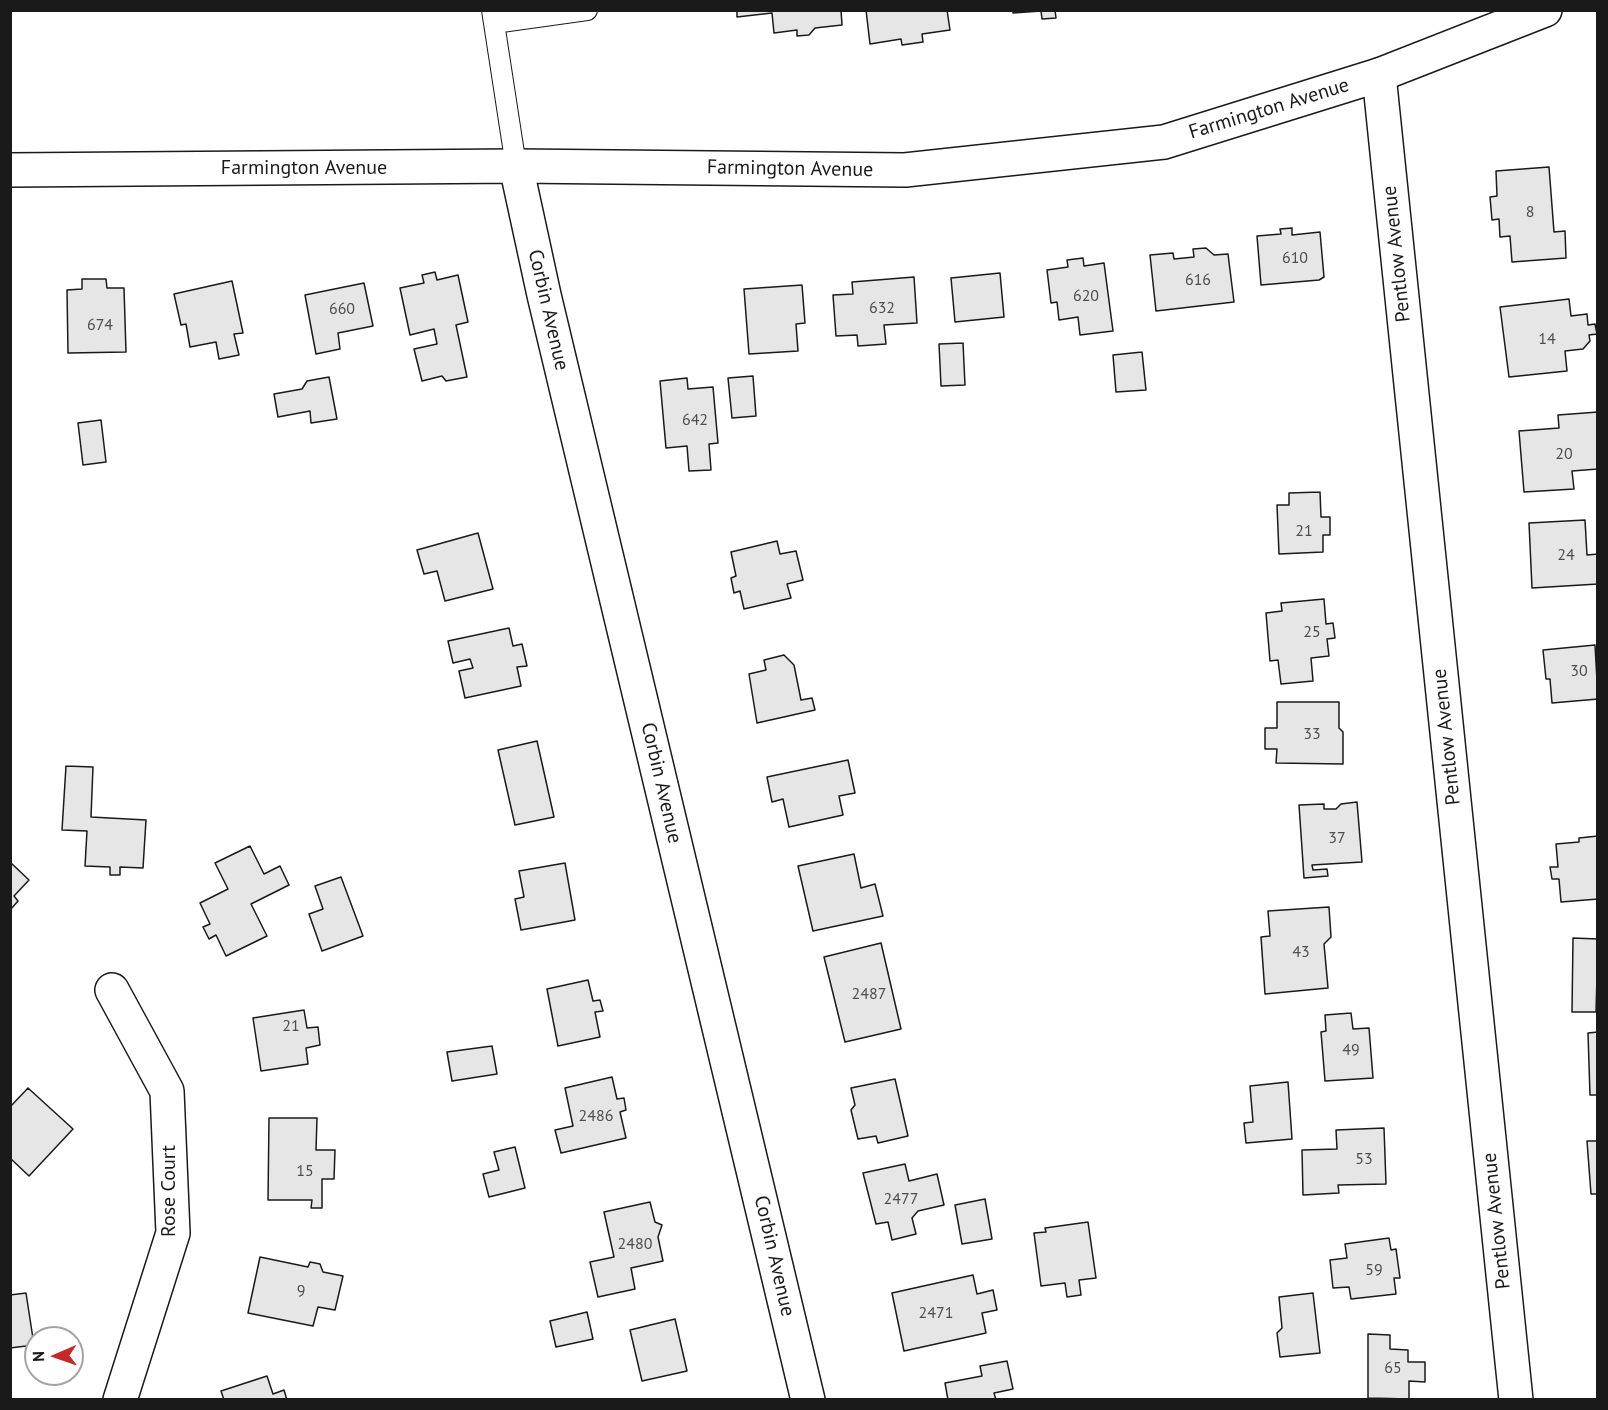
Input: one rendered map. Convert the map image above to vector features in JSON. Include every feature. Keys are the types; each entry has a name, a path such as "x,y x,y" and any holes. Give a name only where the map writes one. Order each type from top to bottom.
{"main road":[{"name":"Farmington Avenue","path":"10,170 516,166 917,168 1164,142 1379,75 1545,10"},
{"name":"Pentlow Avenue","path":"1379,75 1516,1400"},
{"name":"Corbin Avenue","path":"516,166 544,295 808,1400"},
{"name":"Rose Court","path":"111,990 167,1091 173,1233 120,1400"}],"lane":[{"path":"516,166 493,17 587,10"}],"building":[{"path":"737,10 841,10 842,25 815,28 809,35 797,36 797,30 774,33 772,13 737,17"},
{"path":"866,10 947,10 950,30 922,34 923,42 902,45 901,39 870,44"},
{"path":"1013,10 1055,10 1056,18 1042,19 1041,11 1013,13"},
{"path":"1549,167 1554,232 1565,231 1566,258 1512,262 1510,236 1500,237 1499,219 1492,220 1490,197 1497,196 1496,171"},
{"path":"1292,228 1292,235 1320,232 1324,277 1319,280 1261,285 1257,236 1281,234 1280,229"},
{"path":"1206,248 1214,255 1228,254 1234,302 1156,311 1150,255 1173,253 1174,259 1194,257 1193,249"},
{"path":"1083,258 1084,266 1104,263 1113,331 1080,335 1078,317 1059,320 1057,302 1051,303 1047,270 1068,267 1067,260"},
{"path":"435,272 437,280 458,275 468,322 456,325 467,377 446,381 442,376 422,381 414,349 437,344 434,329 410,335 400,288 424,283 422,275"},
{"path":"1000,273 1004,317 955,322 951,278"},
{"path":"914,277 917,323 884,325 886,344 858,346 857,335 836,336 833,295 853,294 852,282"},
{"path":"82,279 106,279 107,288 124,288 126,352 68,353 67,290 82,289"},
{"path":"232,281 243,333 234,334 239,355 219,359 216,342 190,347 186,324 181,325 174,294"},
{"path":"364,283 373,326 338,333 340,349 316,354 305,295"},
{"path":"802,285 805,323 796,324 798,351 749,354 744,289"},
{"path":"1569,299 1571,316 1587,314 1588,325 1595,324 1597,334 1589,335 1590,341 1583,349 1565,351 1567,371 1509,377 1500,307"},
{"path":"963,343 965,385 941,386 939,344"},
{"path":"1142,352 1146,390 1116,392 1113,355"},
{"path":"753,376 756,416 732,418 728,378"},
{"path":"329,377 337,419 311,423 310,411 278,417 274,394 302,389 307,381"},
{"path":"687,378 688,389 713,387 718,443 709,444 711,470 689,471 687,446 666,448 660,381"},
{"path":"1598,412 1598,469 1572,471 1574,489 1524,492 1519,431 1559,428 1558,415"},
{"path":"101,420 106,462 83,465 78,423"},
{"path":"1320,492 1321,517 1330,517 1330,535 1323,535 1323,552 1279,554 1277,505 1289,505 1289,493"},
{"path":"1585,520 1587,555 1598,554 1598,584 1532,588 1529,523"},
{"path":"478,533 493,589 445,601 437,571 424,574 417,550"},
{"path":"777,541 780,554 796,551 803,580 787,584 791,598 744,609 740,591 734,593 731,578 736,576 731,552"},
{"path":"1324,599 1326,624 1333,623 1335,638 1327,639 1329,656 1311,658 1313,681 1281,684 1278,660 1270,661 1266,613 1282,611 1281,603"},
{"path":"509,628 513,646 522,644 527,666 517,667 521,686 465,698 459,671 473,668 470,659 453,663 448,641"},
{"path":"1595,645 1598,699 1552,703 1550,679 1546,679 1543,650"},
{"path":"784,655 794,665 801,700 812,698 815,710 757,723 749,674 766,670 764,660"},
{"path":"1277,702 1339,702 1339,728 1343,732 1343,764 1276,763 1277,749 1265,749 1265,728 1277,728"},
{"path":"537,741 554,817 515,825 498,750"},
{"path":"848,760 855,793 839,796 843,815 789,827 783,799 772,802 767,777"},
{"path":"66,766 93,767 91,817 146,820 143,868 120,867 120,875 110,875 110,867 85,866 87,831 62,830"},
{"path":"1357,802 1362,862 1312,865 1313,870 1327,869 1328,876 1304,878 1299,805 1324,804 1324,809 1336,809 1341,804"},
{"path":"1598,836 1598,899 1561,902 1559,879 1552,879 1550,867 1558,867 1556,844 1579,842 1579,838"},
{"path":"250,846 264,874 280,866 289,885 251,904 267,936 226,956 216,935 209,939 203,927 210,924 200,903 228,889 215,863"},
{"path":"854,854 861,888 875,884 883,916 813,931 798,866"},
{"path":"10,862 29,880 14,896 18,901 11,909"},
{"path":"565,863 575,920 521,930 515,899 524,897 519,871"},
{"path":"341,877 363,936 322,951 309,914 323,909 315,886"},
{"path":"1329,907 1331,937 1324,944 1328,988 1265,994 1261,937 1270,936 1268,911"},
{"path":"1573,938 1598,939 1596,1012 1572,1012"},
{"path":"881,943 901,1029 845,1042 824,957"},
{"path":"588,980 593,1001 600,1000 603,1011 595,1012 600,1037 558,1046 547,989"},
{"path":"304,1010 307,1028 318,1027 320,1045 306,1048 308,1064 261,1071 253,1018"},
{"path":"1351,1013 1353,1029 1369,1028 1373,1078 1325,1081 1321,1032 1326,1031 1325,1015"},
{"path":"1598,1032 1598,1095 1590,1095 1588,1033"},
{"path":"492,1046 497,1074 452,1081 447,1052"},
{"path":"612,1077 617,1099 624,1098 626,1110 620,1112 626,1138 561,1153 555,1130 573,1126 565,1088"},
{"path":"895,1079 908,1136 878,1143 876,1136 858,1139 851,1110 855,1105 851,1088"},
{"path":"1288,1082 1292,1139 1246,1143 1244,1123 1253,1122 1250,1086"},
{"path":"28,1088 73,1129 29,1176 10,1158 10,1107"},
{"path":"269,1118 317,1118 316,1150 335,1150 334,1179 322,1179 322,1208 311,1208 312,1200 268,1200"},
{"path":"1384,1128 1386,1184 1338,1185 1339,1193 1303,1195 1302,1150 1337,1149 1336,1130"},
{"path":"1587,1141 1598,1141 1598,1194 1591,1194"},
{"path":"515,1147 525,1188 489,1197 483,1174 499,1170 494,1152"},
{"path":"905,1164 909,1181 937,1174 944,1205 918,1211 912,1218 916,1234 892,1240 888,1222 876,1224 863,1173"},
{"path":"985,1199 992,1239 962,1244 955,1205"},
{"path":"650,1202 655,1222 662,1225 658,1237 663,1261 631,1268 635,1289 598,1297 590,1262 614,1257 604,1212"},
{"path":"1088,1222 1096,1278 1079,1280 1081,1295 1067,1297 1065,1283 1041,1286 1034,1233 1046,1232 1045,1228"},
{"path":"1389,1238 1391,1250 1396,1249 1400,1278 1394,1278 1396,1294 1351,1299 1349,1287 1333,1288 1330,1260 1347,1258 1345,1244"},
{"path":"260,1257 308,1267 310,1262 320,1264 323,1272 343,1276 335,1310 318,1307 313,1326 248,1313"},
{"path":"973,1275 977,1294 993,1290 997,1310 982,1313 986,1333 904,1351 892,1293"},
{"path":"26,1293 31,1326 24,1326 24,1346 10,1348 10,1295"},
{"path":"1313,1293 1320,1353 1280,1357 1277,1333 1282,1328 1279,1297"},
{"path":"587,1312 593,1339 556,1347 550,1321"},
{"path":"675,1319 687,1371 642,1381 630,1330"},
{"path":"1368,1334 1390,1335 1390,1349 1408,1350 1408,1362 1425,1362 1425,1382 1409,1381 1409,1399 1368,1398"},
{"path":"1007,1361 1013,1389 994,1393 996,1400 948,1400 945,1383 982,1376 980,1366"},
{"path":"267,1376 273,1394 284,1390 287,1400 224,1400 221,1391"}]}
